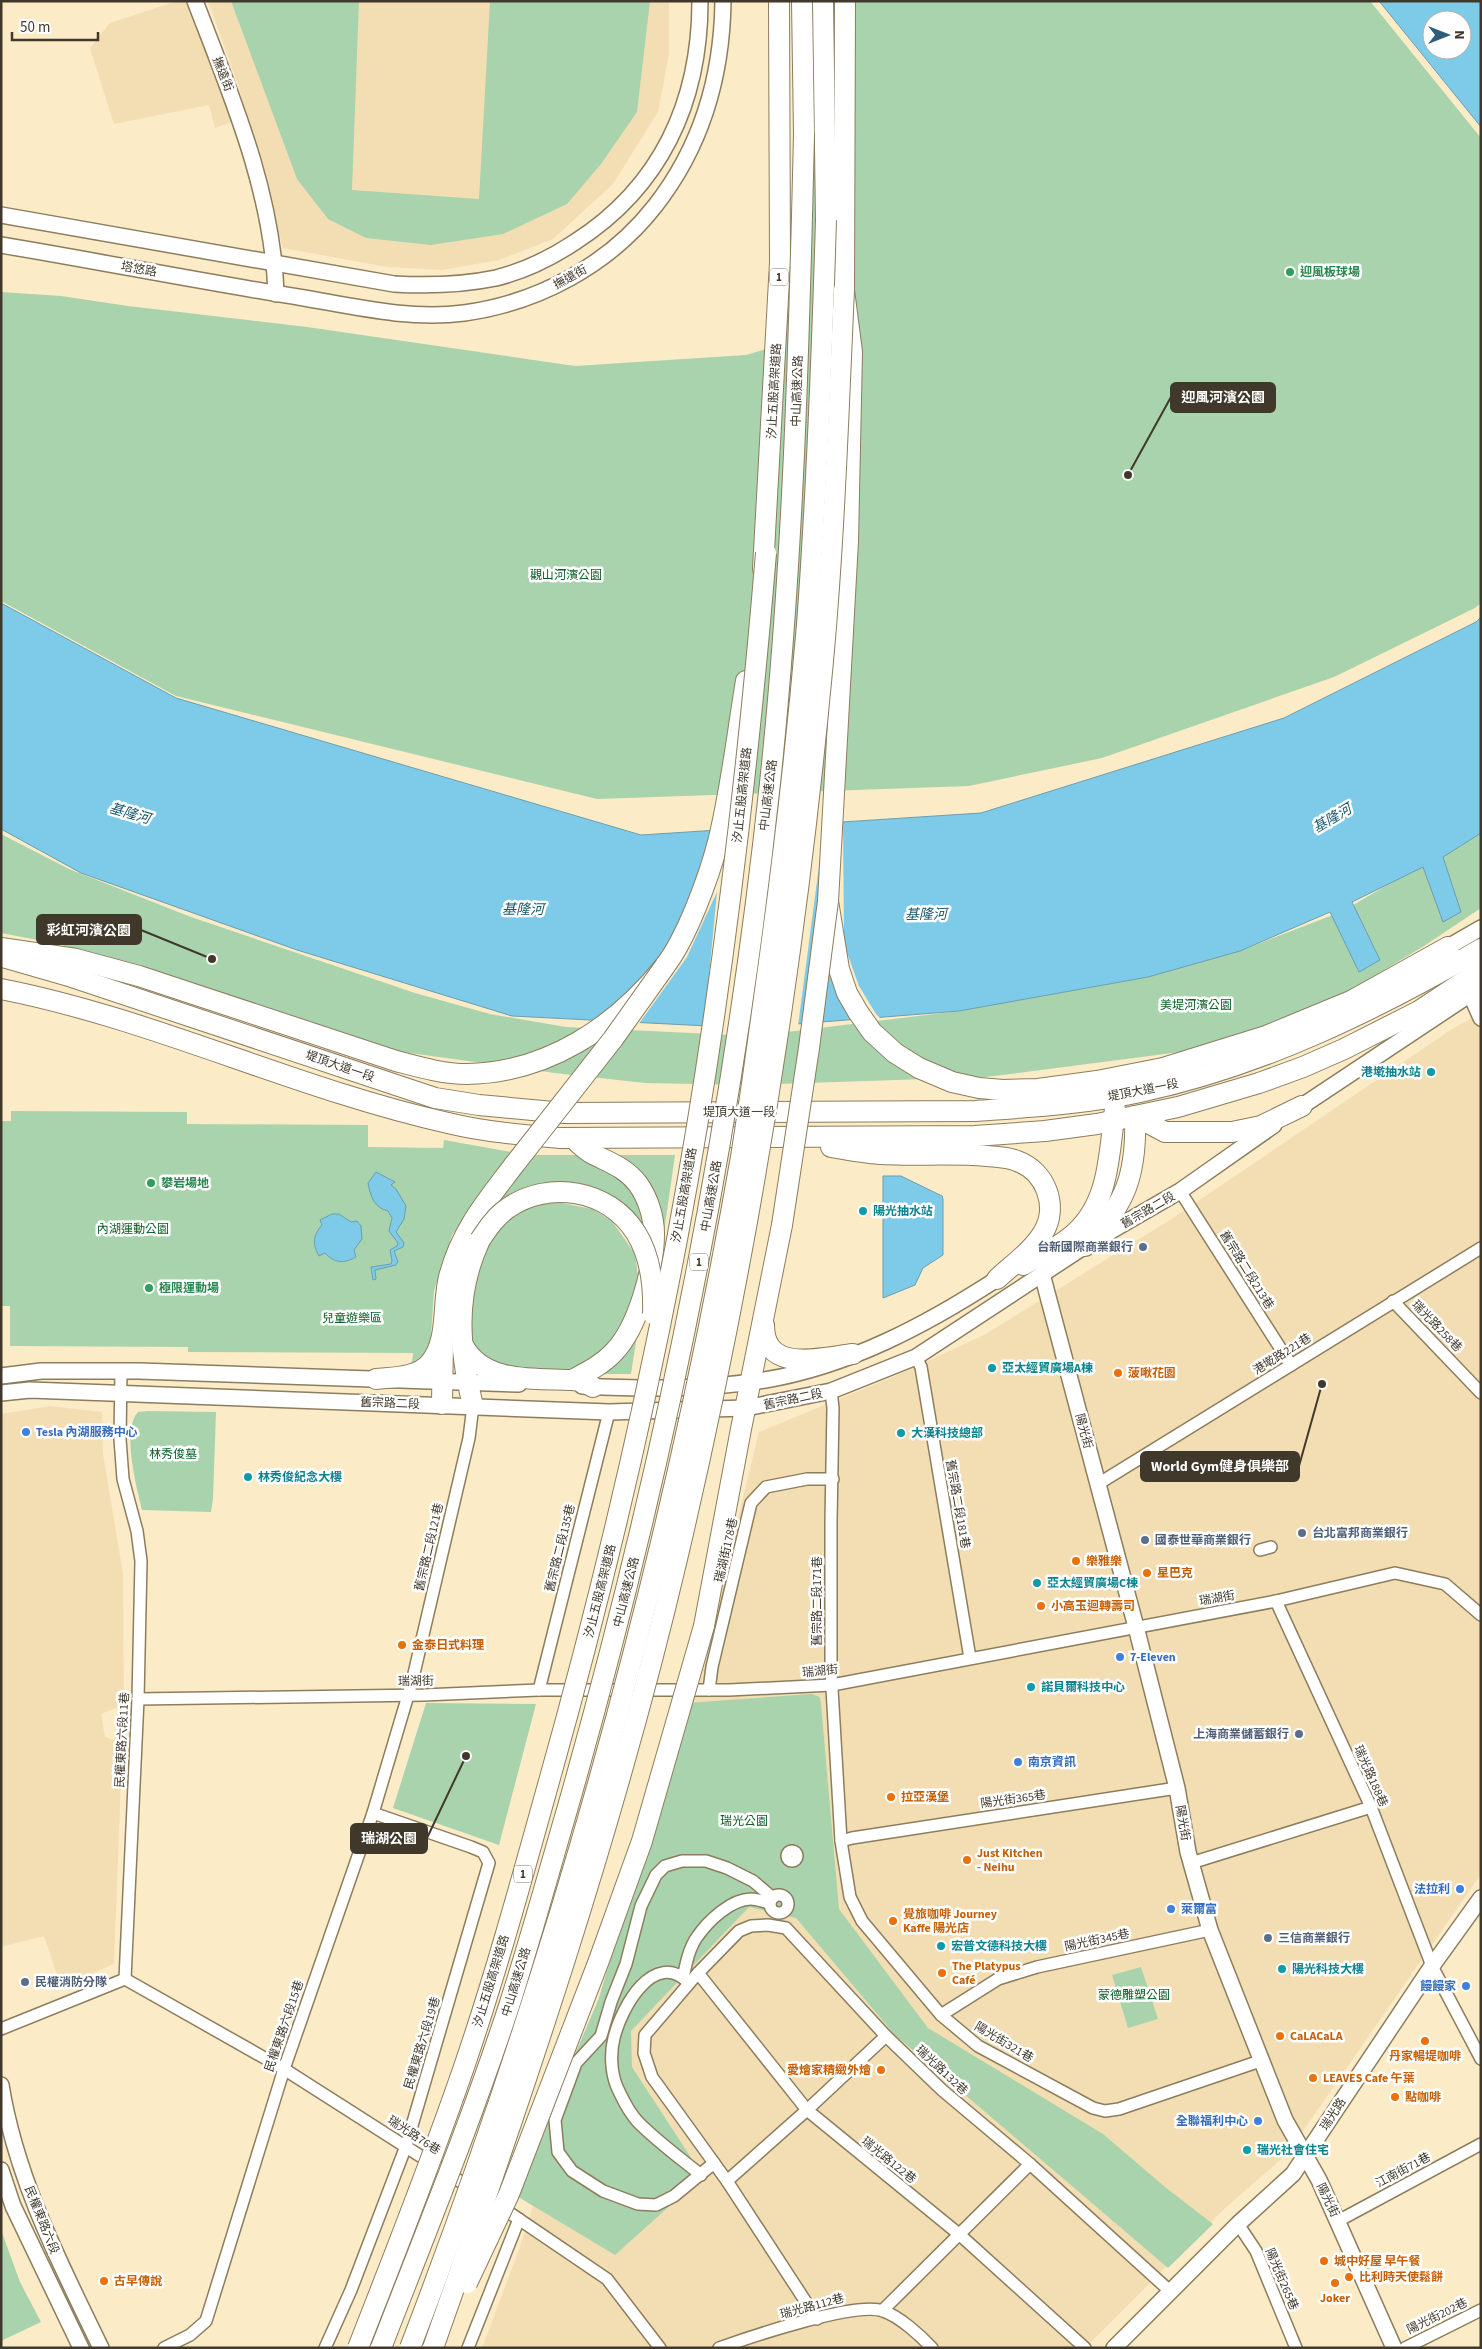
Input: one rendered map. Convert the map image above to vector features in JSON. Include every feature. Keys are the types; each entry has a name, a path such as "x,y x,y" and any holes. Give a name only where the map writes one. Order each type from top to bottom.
{"highway":[{"name":"汐止五股高架道路","path":"358,2348 418,2193 466,2059 509,1924 607,1566 647,1387 678,1234 706,1072 732,886 766,553 780,262 779,1"},
{"name":"中山高速公路","path":"381,2348 477,2099 531,1933 586,1744 645,1518 694,1288 718,1155 744,986 769,794 787,605 794,486 804,134 802,1"},
{"name":"中山高速公路","path":"410,2348 502,2091 561,1909 608,1750 670,1507 708,1326 741,1154 777,904 806,625 819,423 826,220 824,1"},
{"path":"434,2348 526,2083 605,1830 676,1564 729,1323 772,1078 808,807 822,679 833,533 844,290 846,1"},
{"path":"434,2348 509,2194 598,1963 642,1841 704,1626 782,1225 804,1088 828,901 848,541 852,352 844,290"},
{"path":"376,1379 415,1373 430,1363 438,1346 449,1278 466,1230 514,1165 613,1039 665,966 698,900 718,842 730,780 766,553"},
{"path":"828,901 839,968 847,994 872,1032 895,1053 919,1068 952,1082 1003,1090 1038,1089 1163,1068 1208,1056 1318,1016 1375,988 1470,966"},
{"path":"1,948 76,959 139,976 396,1061 432,1071 467,1074 528,1065 563,1052 594,1034 624,1008 665,966"},
{"name":"堤頂大道一段","path":"1,956 90,983 435,1098 489,1106 564,1113 975,1111 1035,1107 1117,1096 1192,1080 1239,1065 1362,1014 1470,966"},
{"name":"堤頂大道一段","path":"1,989 138,1025 378,1105 448,1124 502,1133 573,1138 975,1136 1045,1131 1113,1121 1222,1095 1302,1067 1366,1039 1419,1011 1470,966"},
{"path":"997,1279 1059,1245 1075,1234 1094,1212 1102,1193 1117,1096"},
{"path":"1135,1116 1164,1132 1232,1132 1261,1126 1302,1106"},
{"path":"1085,1246 1112,1215 1130,1178 1136,1148 1135,1116"},
{"path":"752,1137 880,1154 942,1154 1007,1158 1026,1164 1043,1181 1048,1194 1050,1206 1048,1222 1035,1243 997,1279"},
{"path":"572,1380 606,1360 627,1334 647,1278 654,1233 648,1205 638,1184 616,1164 590,1152 573,1138"},
{"path":"473,1406 467,1382 460,1319 466,1274 480,1240 489,1226 507,1208 522,1199 543,1192 564,1191 607,1203 624,1218 636,1233 648,1260 654,1290 647,1387"},
{"path":"764,1313 766,1340 775,1354 795,1359 853,1354"},
{"path":"442,1404 444,1317"},
{"path":"463,1345 468,1355 478,1364 504,1375 582,1381 593,1387"}],"main road":[{"name":"撫遠街","path":"195,1 250,148 274,245 276,294 409,314 463,313 513,302 574,277 613,250 648,215 670,188 688,158 702,127 716,80 721,46 723,1"},
{"path":"1,215 394,284 426,286 462,284 498,277 527,268 557,254 605,222 618,210 647,175 670,139 687,100 698,46 700,1"},
{"name":"塔悠路","path":"1,245 276,294"},
{"name":"舊宗路二段","path":"1,1393 30,1390 442,1404 608,1412 746,1408 831,1391 916,1356 1085,1246 1180,1191 1302,1106 1470,966 1481,928"},
{"path":"1470,966 1481,1018"},
{"name":"陽光街","path":"1042,1274 1136,1627 1177,1788 1191,1863 1210,1930 1260,2061 1304,2157 1319,2180 1394,2348"},
{"name":"舊宗路二段","path":"1,1376 41,1371 121,1371 679,1389 751,1382 795,1373 853,1354 919,1327 997,1279"},
{"name":"瑞光路","path":"1114,2348 1238,2224 1293,2174 1432,1966 1481,1898"},
{"name":"民權東路六段","path":"1,2085 5,2107 28,2188 56,2255 101,2348"},
{"name":"民權東路六段","path":"1,2170 13,2206 81,2348"}],"street":[{"name":"舊宗路二段213巷","path":"1180,1191 1291,1365"},
{"name":"港墘路221巷","path":"1098,1484 1481,1248"},
{"name":"瑞光路258巷","path":"1393,1301 1481,1393"},
{"name":"舊宗路二段181巷","path":"916,1356 921,1367 970,1658"},
{"name":"民權東路六段11巷","path":"121,1371 120,1439 122,1479 137,1531 141,1560 138,1699 125,1979"},
{"name":"舊宗路二段171巷","path":"831,1391 834,1408 831,1521 832,1685 847,1840"},
{"name":"舊宗路二段121巷","path":"408,1695 469,1438 473,1406"},
{"name":"舊宗路二段135巷","path":"539,1690 608,1412"},
{"name":"瑞湖街178巷","path":"708,1690 751,1503 766,1487 808,1480 833,1480"},
{"name":"瑞湖街","path":"138,1699 408,1695 539,1690 708,1690 832,1685 1276,1601 1395,1573 1445,1584 1481,1615"},
{"name":"瑞光路188巷","path":"1276,1601 1371,1807 1432,1966 1481,2059"},
{"name":"民權東路六段15巷","path":"164,2348 190,2336 206,2321 284,2068 373,1813 408,1695"},
{"name":"陽光街365巷","path":"847,1840 1177,1788"},
{"path":"1191,1863 1371,1807"},
{"name":"民權東路六段19巷","path":"325,2348 351,2290 406,2146 488,1863 483,1852 471,1846 373,1813"},
{"name":"陽光街321巷","path":"847,1840 850,1897 862,1920 940,2015 978,2046 1093,2108 1105,2111 1119,2109 1260,2061"},
{"path":"774,1926 773,1905 753,1881 727,1868 706,1861 682,1861 664,1866 656,1874 641,1906 626,1964 600,2036 576,2063 555,2120 558,2152 572,2171 603,2191 638,2204 656,2205 674,2196 714,2163 817,2319"},
{"path":"701,2175 638,2122 617,2086 612,2062 614,2038 633,1996 647,1979 659,1974 672,1973 686,1981 687,1962 697,1938 710,1922 736,1902 751,1899 773,1905"},
{"name":"瑞光路132巷","path":"714,2163 652,2077 644,2054 645,2035 686,1981 698,1974 739,1931 751,1926 786,1928 886,2036 942,2090 1030,2164 1171,2292"},
{"name":"陽光街345巷","path":"940,2015 998,1979 1037,1967 1210,1930"},
{"name":"瑞光路122巷","path":"698,1974 807,2110 960,2235 1085,2348"},
{"path":"1,2029 125,1979"},
{"name":"瑞光路76巷","path":"125,1979 284,2068 520,2219 607,2279 660,2348"},
{"path":"727,2181 886,2036"},
{"name":"江南街71巷","path":"1338,2221 1481,2144"},
{"path":"932,2348 917,2332 883,2310 1030,2164"},
{"path":"468,2348 520,2219"},
{"name":"陽光街265巷","path":"1238,2224 1256,2251 1296,2348"},
{"name":"瑞光路112巷","path":"719,2348 850,2310 883,2310"},
{"name":"陽光街202巷","path":"1405,2348 1481,2310"}],"shaded area":[{"path":"177,1 190,1 232,122 215,128 209,105 114,124 90,48 110,23"},
{"path":"208,1 669,1 669,54 658,112 613,184 553,239 499,260 442,270 387,267 283,248 238,85"},
{"path":"1481,1013 1481,1874 1287,2154 1223,2210 1085,2348 482,2348 521,2244 698,1682 759,1432 895,1376 984,1335 1173,1218 1452,1029"},
{"path":"50,1406 102,1412 103,1454 123,1574 124,1705 101,1714 105,1737 117,1741 122,1753 114,1964 61,1987 44,1936 1,1947 1,1414"}],"green space":[{"path":"231,1 359,1 352,190 479,199 490,1 650,1 637,112 601,164 567,204 503,234 431,245 366,238 328,219 297,179"},
{"name":"觀山河濱公園","path":"813,1 1370,1 1481,138 1481,603 1475,608 1334,677 1102,758 969,786 597,799 176,696 1,601 1,292 61,296 128,306 307,327 575,366 746,355 773,347 788,288"},
{"name":"美堤河濱公園","path":"1481,830 1481,908 1424,946 1341,996 1276,1022 1180,1052 986,1077 750,1085 645,1083 555,1073 373,1048 59,944 1,933 1,834 69,869 191,917 415,993 490,1014 566,1027 754,1036 959,1011 1148,977 1240,951 1343,911"},
{"name":"內湖運動公園","path":"11,1111 187,1112 187,1124 368,1125 368,1147 443,1148 444,1140 511,1152 452,1235 434,1291 430,1350 412,1363 413,1353 188,1352 188,1347 10,1346 10,1306 1,1306 1,1121 11,1121"},
{"path":"529,1155 675,1155 657,1281 632,1229 584,1194 494,1213 504,1183"},
{"path":"552,1201 592,1209 612,1221 635,1254 642,1303 631,1374 513,1374 470,1361 462,1316 493,1227 525,1207"},
{"name":"林秀俊墓","path":"138,1412 216,1412 211,1512 142,1510 130,1445 133,1420"},
{"name":"瑞光公園","path":"812,1694 820,1697 821,1704 839,1909 928,2028 1103,2134 1165,2187 1213,2224 1168,2268 895,2035 796,1918 749,1907 631,2031 632,2067 703,2176 615,2255 515,2195 599,1998 687,1703"},
{"path":"426,1703 536,1704 499,1845 393,1808"},
{"name":"蒙德雕塑公園","path":"1141,1967 1158,2019 1128,2028 1112,1975"},
{"path":"1,2230 20,2282 41,2322 1,2341"}],"water":[{"path":"1379,1 1481,1 1481,127 1427,60 1472,60 1472,10 1422,10 1422,54"},
{"name":"基隆河","path":"1,603 176,698 641,835 981,813 1284,718 1476,622 1481,617 1481,833 1443,857 1461,912 1443,922 1423,867 1352,902 1380,960 1359,972 1330,912 1240,951 1148,977 959,1011 747,1028 512,1016 297,950 81,873 1,829"},
{"path":"376,1172 395,1182 391,1185 396,1189 406,1206 404,1219 396,1232 404,1243 403,1247 394,1251 398,1262 396,1265 375,1270 376,1279 373,1280 371,1267 391,1264 390,1250 397,1246 398,1243 389,1231 392,1218 388,1211 376,1204 370,1192 368,1183"},
{"path":"883,1176 901,1176 942,1196 943,1255 923,1268 915,1285 883,1298"},
{"path":"332,1214 339,1214 351,1222 357,1221 361,1226 362,1239 354,1250 356,1257 352,1259 336,1261 325,1253 319,1256 317,1252 314,1240 322,1225 320,1220"}],"pier":[{"path":"843,819 844,944 859,986 876,1014 882,1020 865,1021 844,990 824,828 798,1026 747,1030 704,1028 717,892 687,957 638,1025 598,1021 645,976 683,921 715,827"}],"place":[{"name":"迎風板球場","path":"1290,272"},
{"name":"迎風河濱公園","path":"1128,475"},
{"name":"彩虹河濱公園","path":"212,959"},
{"name":"港墘抽水站","path":"1431,1072"},
{"name":"攀岩場地","path":"151,1183"},
{"name":"陽光抽水站","path":"863,1211"},
{"name":"台新國際商業銀行","path":"1143,1247"},
{"name":"極限運動場","path":"149,1288"},
{"name":"亞太經貿廣場A棟","path":"992,1368"},
{"name":"菠啾花園","path":"1118,1373"},
{"name":"World Gym健身俱樂部","path":"1322,1384"},
{"name":"Tesla 內湖服務中心","path":"26,1432"},
{"name":"大漢科技總部","path":"901,1433"},
{"name":"林秀俊紀念大樓","path":"248,1477"},
{"name":"台北富邦商業銀行","path":"1302,1533"},
{"name":"國泰世華商業銀行","path":"1145,1540"},
{"name":"樂雅樂","path":"1076,1561"},
{"name":"星巴克","path":"1147,1573"},
{"name":"亞太經貿廣場C棟","path":"1037,1583"},
{"name":"小高玉迴轉壽司","path":"1041,1606"},
{"name":"金泰日式料理","path":"402,1645"},
{"name":"7-Eleven","path":"1120,1657"},
{"name":"諾貝爾科技中心","path":"1031,1687"},
{"name":"上海商業儲蓄銀行","path":"1299,1734"},
{"name":"瑞湖公園","path":"466,1756"},
{"name":"南京資訊","path":"1018,1762"},
{"name":"拉亞漢堡","path":"891,1797"},
{"name":"Just Kitchen - Neihu","path":"967,1860"},
{"name":"法拉利","path":"1460,1889"},
{"name":"萊爾富","path":"1171,1909"},
{"name":"覺旅咖啡 Journey Kaffe 陽光店","path":"893,1921"},
{"name":"三信商業銀行","path":"1268,1938"},
{"name":"宏普文德科技大樓","path":"941,1946"},
{"name":"陽光科技大樓","path":"1282,1969"},
{"name":"The Platypus Café","path":"942,1973"},
{"name":"民權消防分隊","path":"25,1982"},
{"name":"饅饅家","path":"1466,1986"},
{"name":"CaLACaLA","path":"1280,2036"},
{"name":"丹家暢堤咖啡","path":"1425,2041"},
{"name":"愛燴家精緻外燴","path":"881,2070"},
{"name":"LEAVES Cafe 午葉","path":"1313,2078"},
{"name":"點咖啡","path":"1395,2097"},
{"name":"全聯福利中心","path":"1258,2121"},
{"name":"瑞光社會住宅","path":"1247,2150"},
{"name":"城中好屋 早午餐","path":"1324,2261"},
{"name":"比利時天使鬆餅","path":"1349,2277"},
{"name":"古早傳說","path":"104,2281"},
{"name":"Joker","path":"1335,2283"}],"park label":[{"name":"兒童遊樂區","path":"352,1318"}]}
